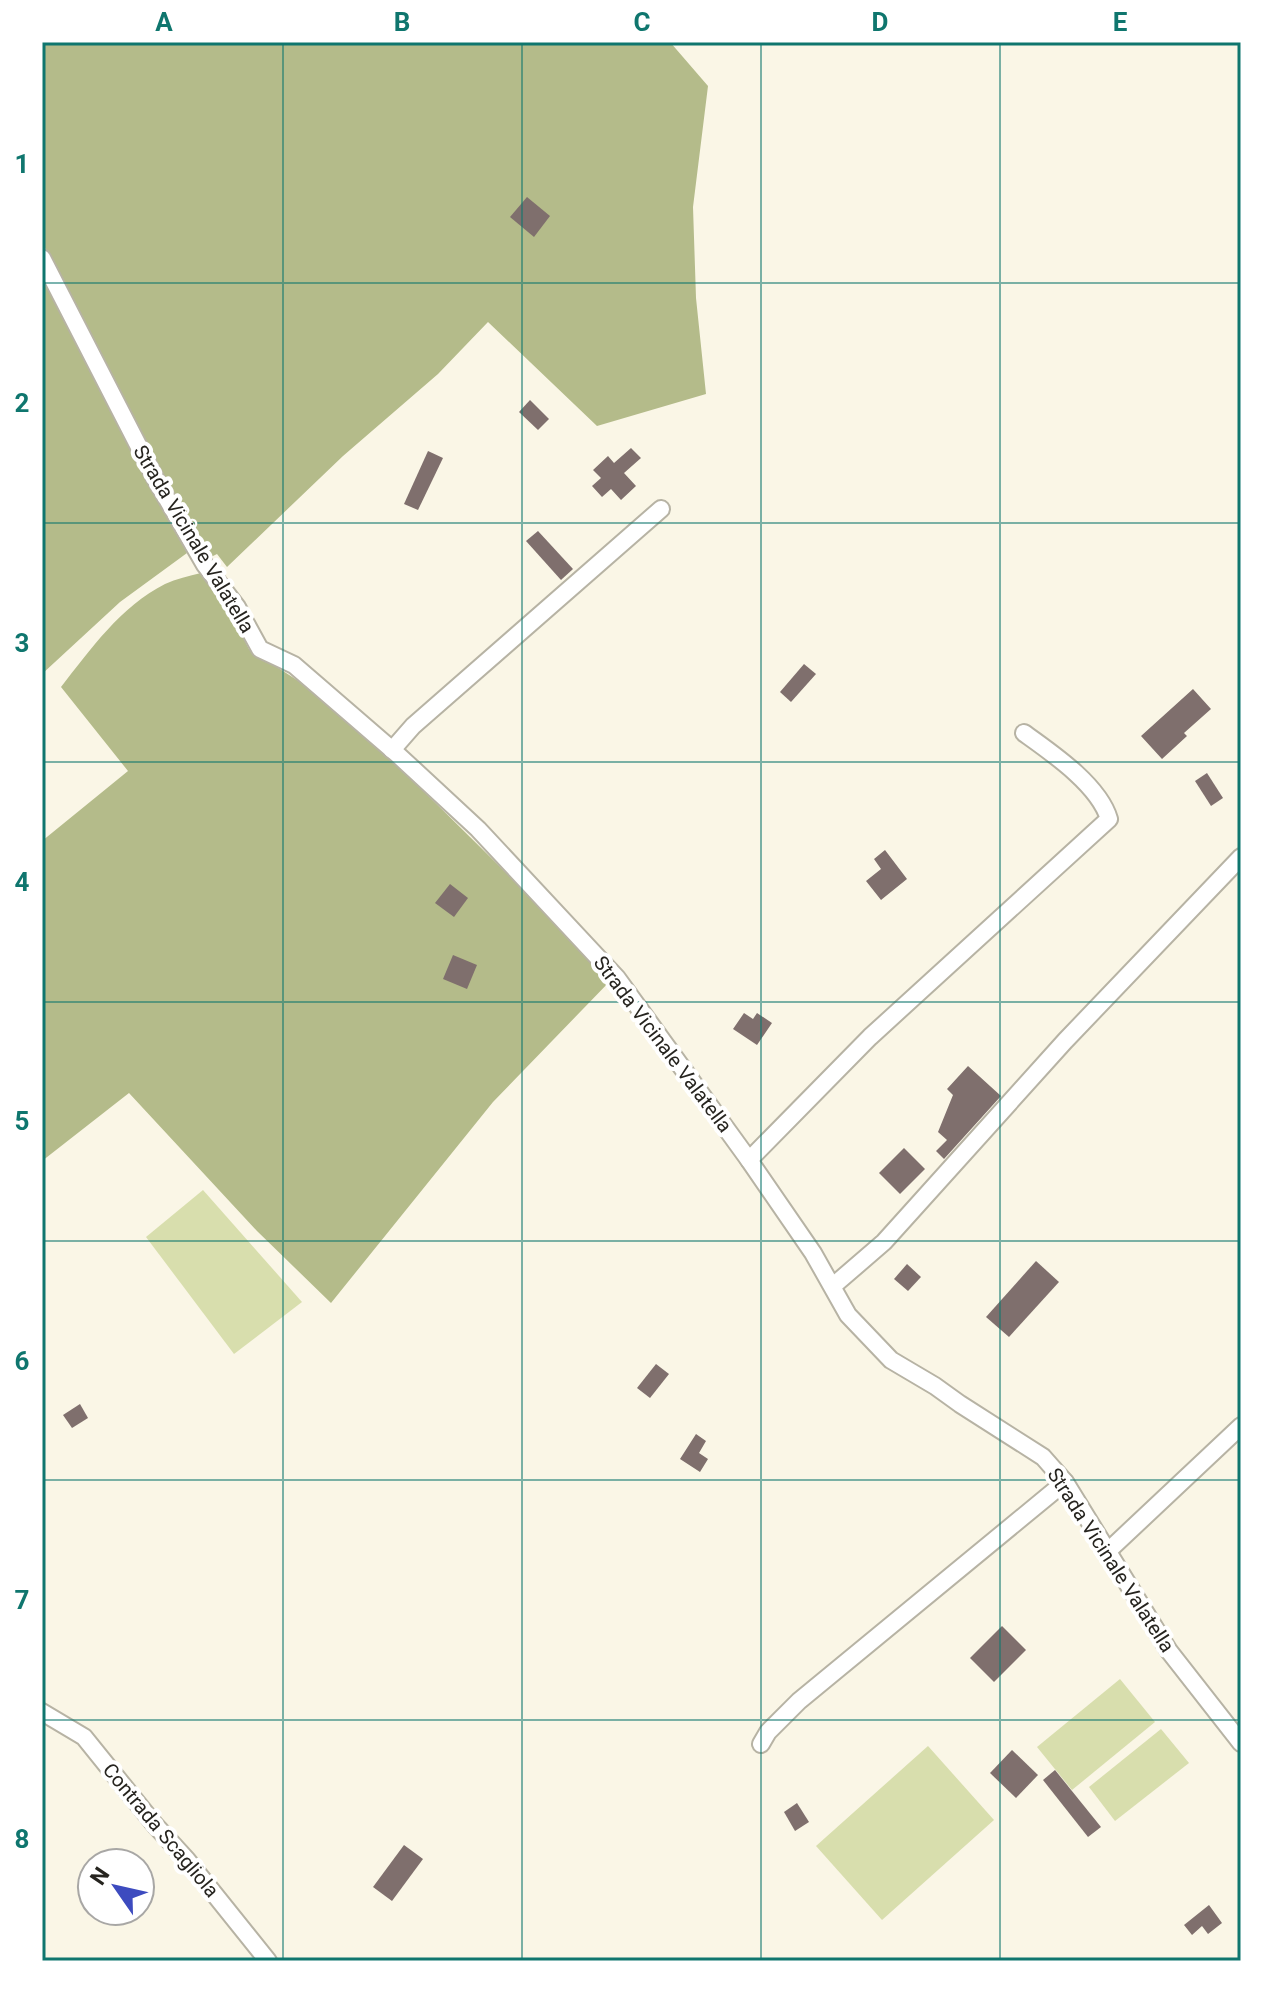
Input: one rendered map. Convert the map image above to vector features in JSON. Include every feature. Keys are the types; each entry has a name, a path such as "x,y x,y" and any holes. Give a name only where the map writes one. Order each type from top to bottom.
{"street":[{"name":"Strada Vicinale Valatella","path":"42,258 156,480 205,565 237,607 260,649 294,665 478,829 617,978 813,1253 848,1315 891,1360 1043,1457 1065,1482 1169,1651 1241,1743"},
{"path":"392,750 413,726 661,509"},
{"path":"749,1160 870,1037 1109,819 1099,799 1074,771 1024,733"},
{"path":"833,1286 884,1242 1065,1041 1241,857"},
{"path":"1107,1552 1241,1426"},
{"path":"761,1744 768,1732 799,1701 1065,1482"},
{"name":"Contrada Scagliola","path":"42,1712 84,1737 268,1961"}],"green space":[{"path":"42,42 670,42 708,86 693,207 696,298 706,394 597,426 488,322 438,374 343,456 227,567 217,554 209,558 92,343 42,242"},
{"path":"42,270 187,553 120,602 42,674"},
{"path":"201,573 249,649 300,682 391,759 613,978 493,1102 331,1303 257,1231 129,1093 42,1161 42,841 128,771 61,687 107,630 134,604 165,584"},
{"path":"203,1190 302,1302 234,1354 146,1237"},
{"path":"1120,1679 1155,1722 1072,1790 1037,1747"},
{"path":"1161,1729 1189,1763 1115,1821 1089,1787"},
{"path":"928,1746 994,1820 882,1920 816,1846"}],"building":[{"path":"527,197 550,216 534,237 510,217"},
{"path":"530,400 549,419 538,430 519,412"},
{"path":"631,448 641,458 624,473 636,486 621,500 611,489 602,497 592,486 601,478 593,470 608,456 614,463"},
{"path":"428,451 443,458 418,510 404,504"},
{"path":"538,531 573,569 561,580 526,541"},
{"path":"804,664 816,674 791,702 780,692"},
{"path":"1193,689 1211,709 1184,733 1187,736 1162,759 1141,736"},
{"path":"1207,773 1223,798 1211,806 1195,781"},
{"path":"885,850 907,879 881,900 866,881 881,869 874,859"},
{"path":"450,884 468,898 454,917 435,903"},
{"path":"453,955 477,965 467,989 443,979"},
{"path":"744,1013 753,1019 757,1013 772,1023 757,1045 733,1029"},
{"path":"968,1066 1001,1096 944,1159 936,1151 947,1140 938,1132 953,1095 947,1089"},
{"path":"904,1148 925,1169 900,1194 879,1173"},
{"path":"1036,1261 1059,1282 1009,1337 986,1317"},
{"path":"907,1264 921,1277 908,1291 894,1279"},
{"path":"656,1364 669,1374 650,1398 637,1388"},
{"path":"80,1404 88,1418 72,1428 63,1415"},
{"path":"696,1434 706,1441 699,1453 708,1459 700,1472 680,1459"},
{"path":"1002,1626 1026,1650 994,1682 970,1658"},
{"path":"1012,1750 1038,1775 1016,1798 990,1773"},
{"path":"1055,1770 1101,1827 1088,1837 1043,1780"},
{"path":"797,1803 809,1822 795,1831 784,1812"},
{"path":"404,1845 423,1859 392,1901 373,1887"},
{"path":"1209,1905 1222,1923 1208,1934 1202,1926 1192,1935 1184,1925"}]}
